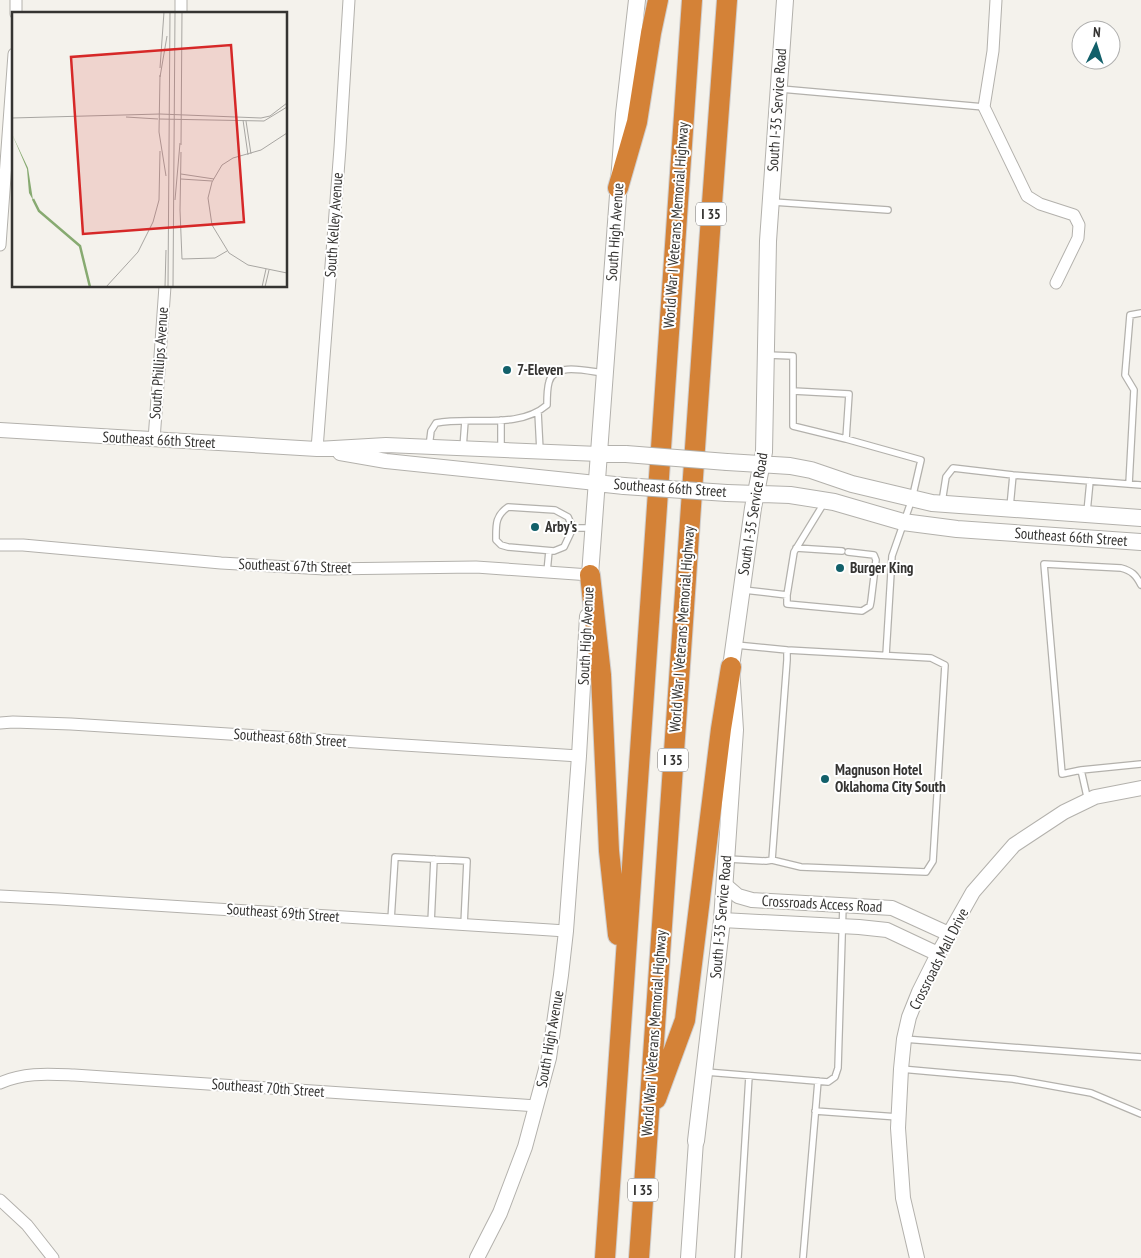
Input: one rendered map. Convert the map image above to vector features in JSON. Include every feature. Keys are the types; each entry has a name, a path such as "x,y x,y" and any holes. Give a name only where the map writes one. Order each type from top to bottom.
{"highway":[{"path":"618,188 637,122 658,0"},
{"name":"World War I Veterans Memorial Highway","path":"604,1258 692,0"},
{"name":"World War I Veterans Memorial Highway","path":"639,1258 711,217 728,0"},
{"path":"590,575 601,675 609,851 624,982"},
{"path":"648,1122 685,1020 721,730 731,667"}],"main road":[{"name":"South High Avenue","path":"590,575 624,114 637,0"},
{"name":"South I-35 Service Road","path":"696,1141 722,920 734,730 731,667 755,495 764,452 765,355 771,202 785,0"},
{"name":"Southeast 66th Street","path":"599,454 626,454 762,464 811,470 852,484 912,499 942,504 1141,518"},
{"name":"Southeast 66th Street","path":"596,482 624,486 755,495 790,495 826,501 904,522 957,529 1139,544"}],"street":[{"name":"South Kelley Avenue","path":"317,449 340,148 349,0"},
{"path":"996,0 993,51 984,107 1027,196 1040,204 1074,215 1079,224 1078,238 1056,283"},
{"path":"0,245 12,81"},
{"name":"South Phillips Avenue","path":"154,440 164,288"},
{"name":"Southeast 66th Street","path":"0,430 317,449 386,445 599,454"},
{"name":"Southeast 66th Street","path":"317,449 386,461 596,482"},
{"name":"Southeast 67th Street","path":"0,545 23,545 221,563 324,569 476,567 590,575"},
{"name":"South High Avenue","path":"477,1258 500,1212 525,1147 549,1058 566,931 590,575"},
{"name":"Southeast 68th Street","path":"0,723 71,724 579,756"},
{"name":"Crossroads Mall Drive","path":"917,1258 903,1198 898,1117 900,1069 904,1040 918,992 973,892 1014,845 1064,812 1088,801 1141,788"},
{"name":"Crossroads Access Road","path":"724,884 738,896 752,900 892,908 949,934"},
{"name":"Southeast 69th Street","path":"0,896 566,931"},
{"name":"Crossroads Access Road","path":"722,920 887,930 938,954"},
{"name":"Southeast 70th Street","path":"0,1082 13,1077 36,1074 74,1075 537,1106"},
{"path":"688,1258 696,1141"},
{"path":"0,1200 27,1225 53,1258"}],"lane":[{"path":"778,89 984,107"},
{"path":"771,202 888,210"},
{"path":"1129,484 1134,390 1125,376 1130,315 1141,313"},
{"path":"765,355 793,356 793,426 921,460 912,499 892,556 886,655"},
{"path":"429,447 431,431 436,423 450,420 481,422 525,418 538,412 547,405 549,380 554,373 563,369 605,373"},
{"path":"792,391 849,394 846,439"},
{"path":"538,412 540,451"},
{"path":"501,420 501,450"},
{"path":"463,448 465,421"},
{"path":"942,504 946,477 953,468 1013,475 1141,485"},
{"path":"1010,509 1013,475"},
{"path":"1086,514 1090,481"},
{"path":"796,548 874,554 876,560 871,601 866,609 862,611 787,604 794,552 796,548 826,501"},
{"path":"508,507 555,510 568,517 573,528 564,547 554,552 508,547 501,545 496,540 496,520 501,511 508,507"},
{"path":"573,528 593,528"},
{"path":"547,572 549,551"},
{"path":"1141,585 1135,574 1121,568 1044,564 1062,774 1141,764"},
{"path":"742,589 787,596"},
{"path":"726,858 772,860 801,866 926,872 933,861 945,665 931,658 786,650 734,644"},
{"path":"772,860 786,650"},
{"path":"1082,770 1088,801"},
{"path":"391,920 395,857 467,860 464,925"},
{"path":"430,923 434,859"},
{"path":"704,1072 828,1082 835,1077 838,1068 843,905"},
{"path":"904,1040 1141,1057"},
{"path":"900,1069 1013,1079 1091,1093 1141,1114"},
{"path":"738,1258 749,1076"},
{"path":"803,1258 818,1081"},
{"path":"815,1111 898,1117"}],"place":[{"name":"7-Eleven","path":"507,370"},
{"name":"Arby's","path":"535,527"},
{"name":"Burger King","path":"840,568"},
{"name":"Magnuson Hotel Oklahoma City South","path":"825,779"}]}
